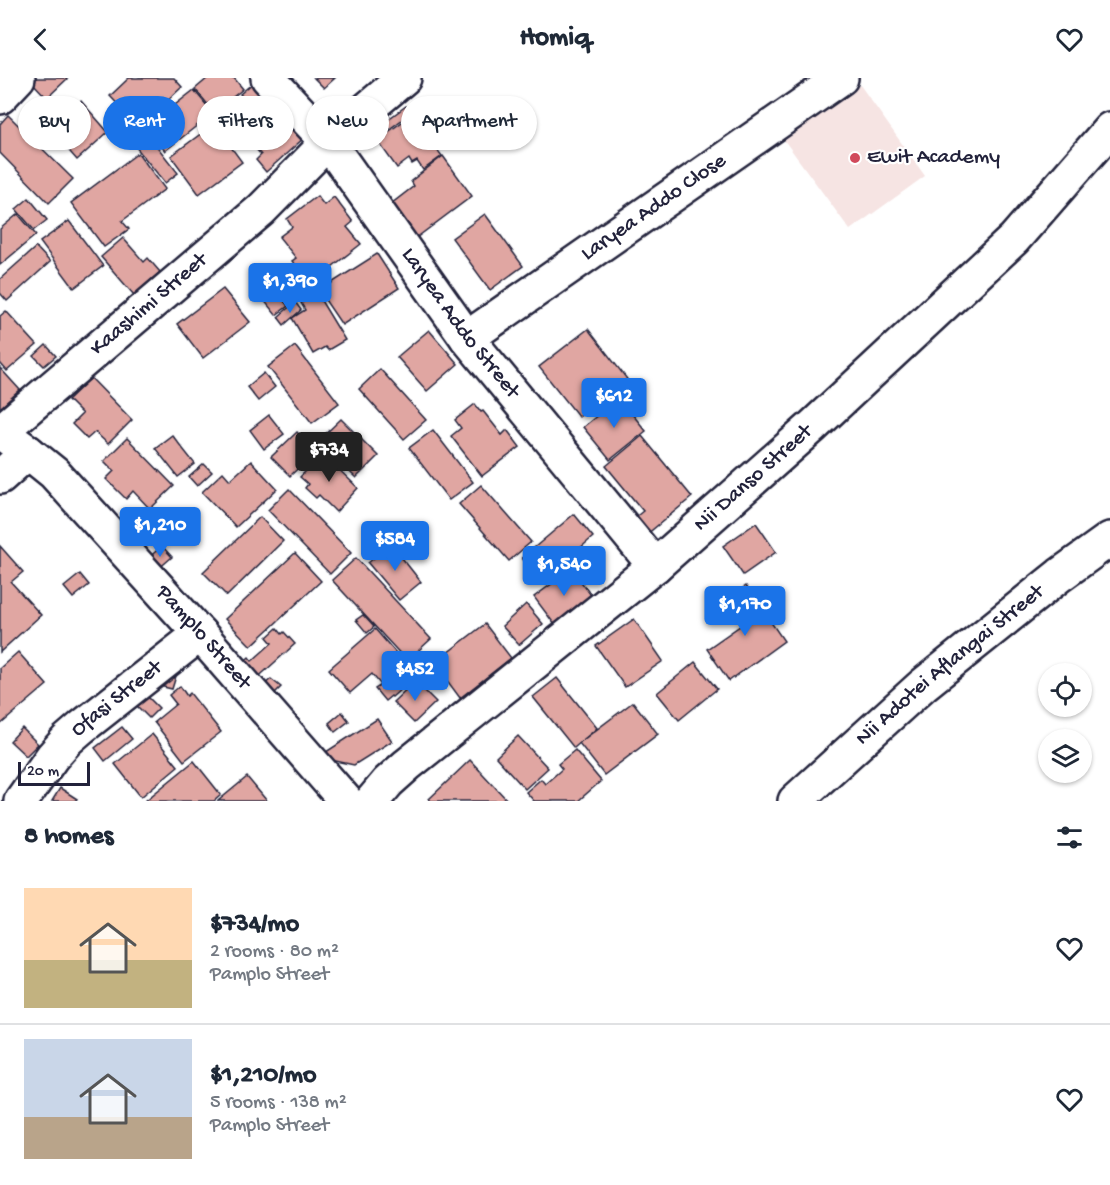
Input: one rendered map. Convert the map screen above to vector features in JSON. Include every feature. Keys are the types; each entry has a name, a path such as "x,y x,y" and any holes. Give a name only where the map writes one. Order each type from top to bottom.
{"street":[{"path":"0,97 18,78"},
{"name":"Laryea Addo Street","path":"268,78 306,119"},
{"name":"Kaashimi Street","path":"383,96 404,78"},
{"name":"Laryea Addo Close","path":"467,338 841,78"},
{"name":"Nii Danso Street","path":"372,801 407,765 655,566 811,428 1014,239 1110,129"},
{"name":"Kaashimi Street","path":"0,432 261,210 320,150"},
{"name":"Laryea Addo Street","path":"334,150 467,338 655,566"},
{"name":"Pamplo Street","path":"0,432 54,473 200,634 346,801"},
{"path":"0,477 28,452"},
{"name":"Nii Adotei Aflangai Street","path":"795,801 922,686 1060,574 1110,539"},
{"name":"Ofasi Street","path":"21,801 66,741 200,634"}],"shaded area":[{"name":"Ewit Academy","path":"860,85 925,176 850,230 784,140"}],"building":[{"path":"34,78 68,78 49,96 45,96 31,81"},
{"path":"129,78 174,78 182,87 172,96 110,96"},
{"path":"208,78 234,78 243,89 234,96 201,96 195,89"},
{"path":"314,78 335,78 324,88"},
{"path":"254,82 266,96 242,96 240,94"},
{"path":"194,90 199,96 197,96 197,126 185,135 185,97"},
{"path":"401,110 401,120 389,129 389,119"},
{"path":"91,112 103,126 103,137 91,147"},
{"path":"8,115 18,125 18,150 44,150 73,179 49,203 0,153 0,124"},
{"path":"401,123 401,150 438,150 442,156 423,170 417,161 412,164 409,159 397,168 384,150 389,150 389,131"},
{"path":"294,124 305,137 294,147"},
{"path":"197,137 197,150 233,150 242,162 199,194 171,156 179,150 185,150 185,146"},
{"path":"68,150 88,150 77,160"},
{"path":"138,150 160,150 178,173 165,183"},
{"path":"257,150 291,150 266,172 256,160 261,155"},
{"path":"138,153 165,189 122,221 129,229 104,247 71,203"},
{"path":"443,156 472,196 416,238 391,204 414,186 411,181"},
{"path":"317,196 324,205 334,197 353,222 347,227 361,244 314,281 307,272 303,276 292,261 296,258 279,237 292,227 287,219"},
{"path":"29,198 47,220 34,230 16,209"},
{"path":"18,214 36,235 0,265 0,229"},
{"path":"485,214 523,266 490,290 452,238"},
{"path":"69,221 103,266 74,288 40,242"},
{"path":"123,238 144,262 148,258 160,272 134,295 101,257"},
{"path":"36,247 50,262 7,301 0,293 0,279"},
{"path":"377,254 399,288 342,325 319,291"},
{"path":"223,289 250,322 203,358 177,324"},
{"path":"275,290 288,306 276,315 263,299"},
{"path":"317,294 345,340 328,350 325,347 313,354 292,318 305,310 301,303"},
{"path":"295,302 301,310 284,325 278,317"},
{"path":"6,311 37,345 7,371 0,363 0,316"},
{"path":"588,329 627,379 579,417 539,367"},
{"path":"429,330 458,364 427,391 397,357"},
{"path":"46,345 56,356 44,366 34,356"},
{"path":"295,346 339,403 312,423 268,367"},
{"path":"0,368 20,390 0,408"},
{"path":"380,369 426,420 404,439 359,389"},
{"path":"264,373 275,387 258,401 247,387"},
{"path":"91,378 132,420 108,444 95,432 87,439 72,424 82,414 68,400"},
{"path":"619,398 646,431 610,460 583,427"},
{"path":"475,404 502,435 507,430 520,447 482,476 451,436 461,428 455,420"},
{"path":"269,415 284,434 264,449 250,430"},
{"path":"341,419 378,456 356,478 318,441"},
{"path":"433,430 473,482 449,500 409,448"},
{"path":"297,432 316,451 290,476 271,457"},
{"path":"172,435 195,464 178,477 155,448"},
{"path":"642,436 692,497 646,535 633,519 643,511 606,466"},
{"path":"127,438 174,486 150,509 133,491 126,499 106,479 114,471 104,461"},
{"path":"323,454 358,488 336,512 319,495 316,498 305,488 308,484 300,477"},
{"path":"251,461 277,489 236,527 202,492 223,472 230,480"},
{"path":"204,464 212,472 197,486 189,477"},
{"path":"481,485 531,542 509,561 459,504"},
{"path":"289,489 351,553 330,574 268,510"},
{"path":"574,514 593,537 542,581 522,558"},
{"path":"260,517 283,541 227,596 203,572"},
{"path":"756,523 776,552 743,575 723,546"},
{"path":"391,544 421,582 399,600 368,563"},
{"path":"0,546 23,572 11,582 41,615 0,652"},
{"path":"162,546 172,557 157,570 147,559"},
{"path":"295,553 321,581 251,646 225,619"},
{"path":"356,558 431,639 407,661 332,580"},
{"path":"572,569 593,598 555,625 534,597"},
{"path":"80,574 89,585 73,598 64,587"},
{"path":"746,586 784,641 729,681 707,649 744,623 727,599"},
{"path":"526,604 543,624 519,645 502,626"},
{"path":"363,615 374,627 367,633 356,620"},
{"path":"634,619 663,661 625,687 596,646"},
{"path":"485,624 511,658 460,698 434,663"},
{"path":"277,628 295,644 253,682 239,666 249,657 252,661 272,643 267,637"},
{"path":"375,629 416,676 385,701 375,689 381,685 372,674 350,693 329,669"},
{"path":"18,652 47,685 0,725 0,668"},
{"path":"695,662 717,689 679,720 657,693"},
{"path":"162,673 176,676 172,689 159,686"},
{"path":"557,678 597,728 574,748 533,697"},
{"path":"271,679 281,687 273,695 264,685"},
{"path":"415,681 436,702 414,723 393,702"},
{"path":"180,686 187,696 190,693 221,732 184,761 154,722 176,704 169,695"},
{"path":"147,696 159,708 149,718 137,706"},
{"path":"633,702 658,734 604,775 579,743"},
{"path":"342,712 349,721 335,732 329,723"},
{"path":"377,719 392,741 354,765 331,760 326,752"},
{"path":"122,727 132,739 105,761 95,748"},
{"path":"22,728 38,744 26,756 10,741"},
{"path":"152,734 178,766 141,797 115,764"},
{"path":"518,736 548,768 525,789 496,757"},
{"path":"575,750 601,781 578,801 534,801 526,792 541,779 545,784 562,769 558,764"},
{"path":"470,760 508,801 431,801 429,799"},
{"path":"194,761 221,795 214,801 145,801"},
{"path":"247,777 267,801 218,801"},
{"path":"60,788 77,799 75,801 52,801"}],"place":[{"name":"Ewit Academy","path":"855,158"}]}
